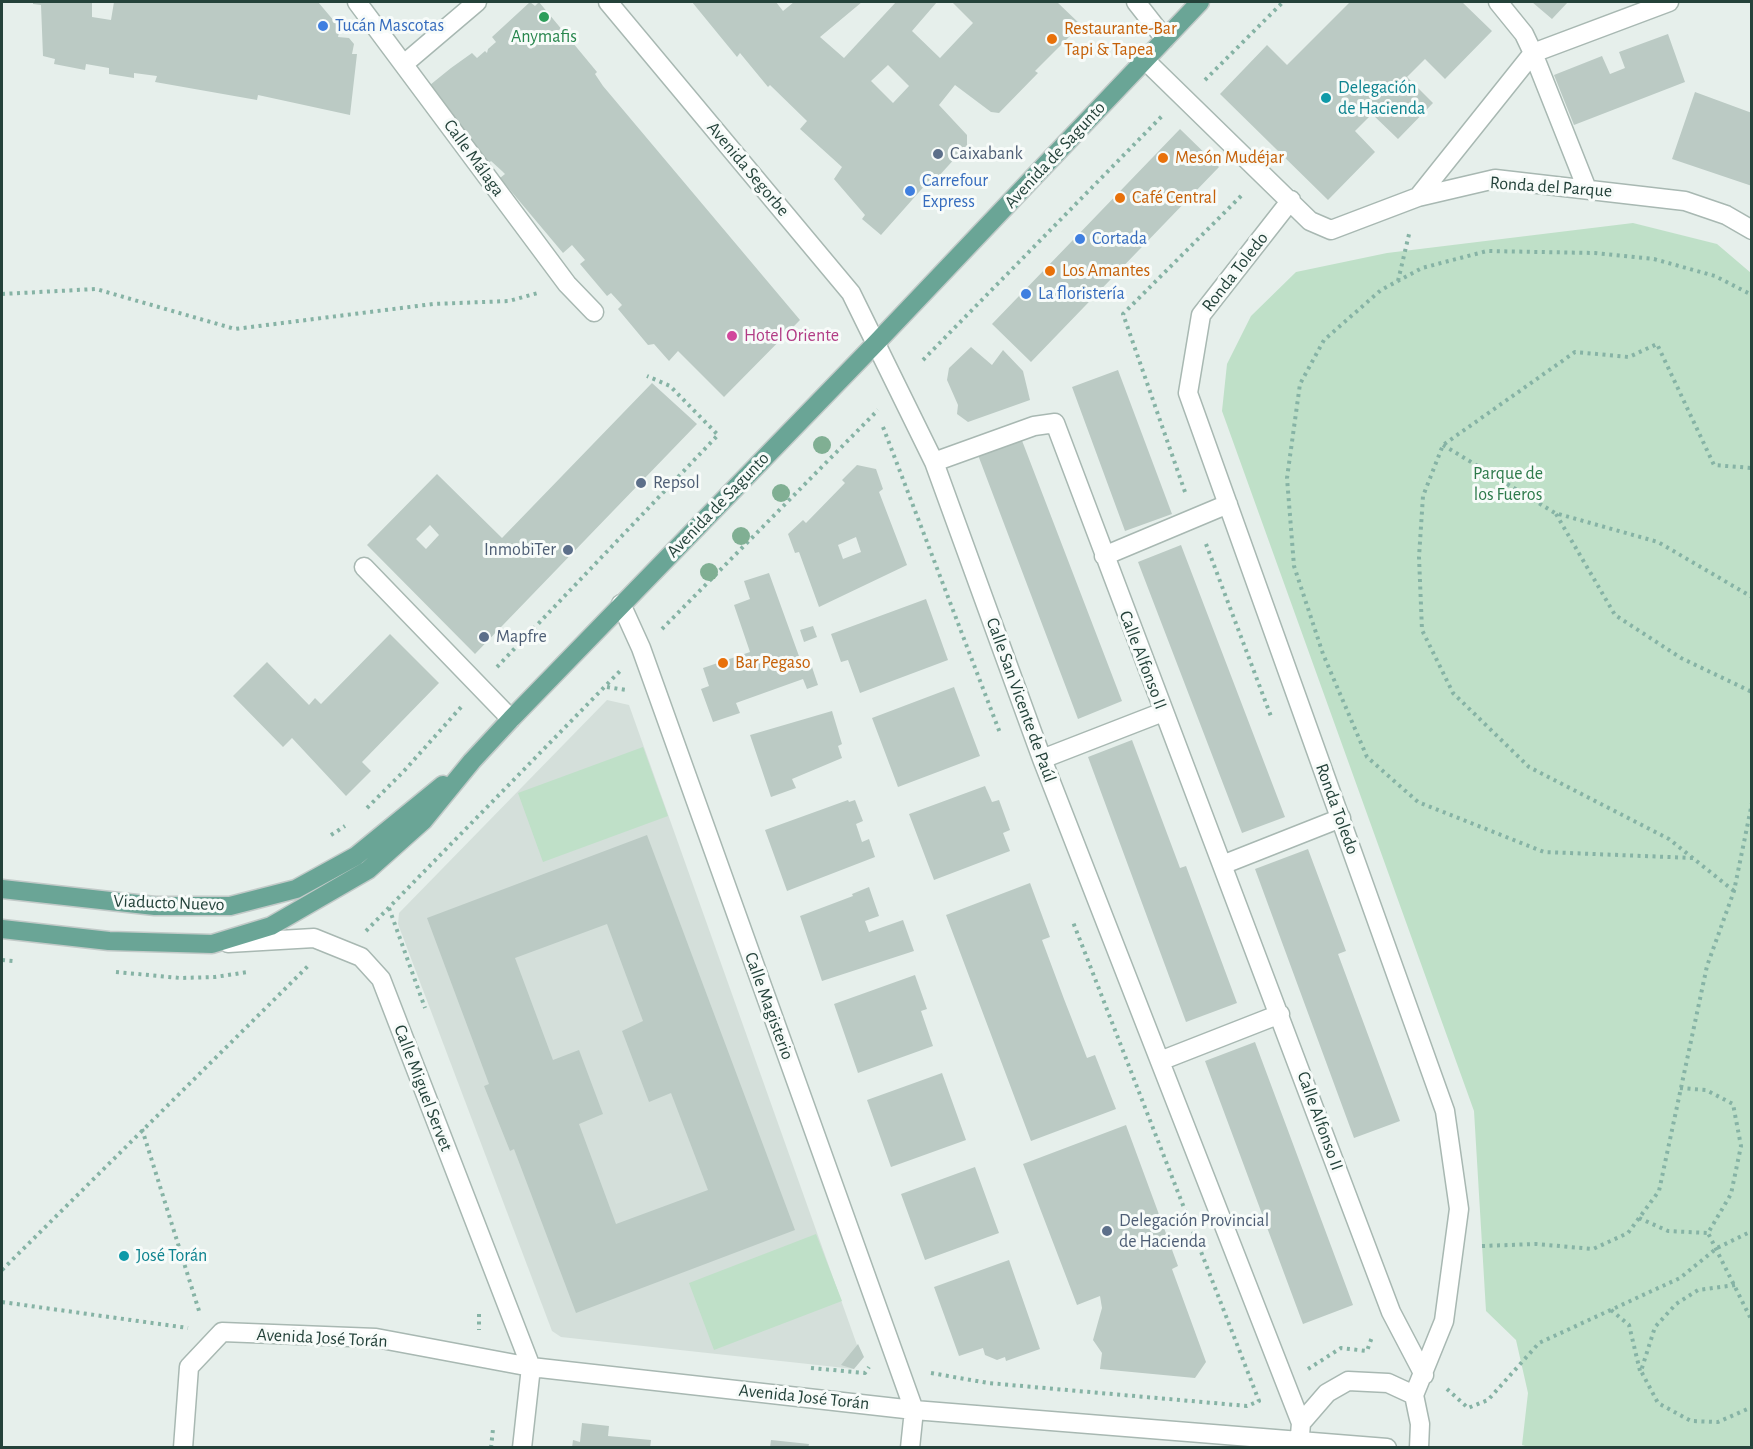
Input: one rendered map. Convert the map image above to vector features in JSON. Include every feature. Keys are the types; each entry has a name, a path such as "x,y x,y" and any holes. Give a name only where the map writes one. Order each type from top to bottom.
{"main road":[{"name":"Avenida de Sagunto","path":"2,928 109,941 212,944 271,926 368,870 423,821 472,761 511,719 876,343 1200,2"},
{"name":"Viaducto Nuevo","path":"2,889 155,906 230,906 296,889 356,856 472,761"}],"street":[{"name":"Calle Málaga","path":"357,2 567,284 594,312"},
{"path":"404,64 477,2"},
{"name":"Avenida Segorbe","path":"608,2 851,293 876,343"},
{"path":"1136,2 1165,39"},
{"path":"1498,2 1524,34 1587,189"},
{"path":"1418,197 1533,53 1670,2"},
{"path":"1145,60 1291,200"},
{"name":"Ronda del Parque","path":"1291,200 1310,221 1331,230 1418,197 1495,179 1684,201 1726,215 1752,230"},
{"name":"Ronda Toledo","path":"1291,200 1201,315 1188,393 1445,1111 1459,1209 1444,1321 1414,1395"},
{"name":"Calle San Vicente de Paúl","path":"876,343 934,462 1042,759 1160,1060 1300,1437"},
{"name":"Calle Alfonso II","path":"934,462 1034,426 1055,423 1391,1312 1424,1375"},
{"path":"1104,556 1228,504"},
{"path":"364,567 511,719"},
{"name":"Calle Magisterio","path":"621,604 641,648 914,1410"},
{"path":"1042,759 1163,712"},
{"path":"1222,865 1341,818"},
{"name":"Calle Miguel Servet","path":"212,944 314,938 361,957 381,979 531,1367"},
{"path":"1160,1060 1280,1014"},
{"path":"183,1448 189,1367 214,1331"},
{"name":"Avenida José Torán","path":"214,1331 376,1338 531,1367 914,1410 1300,1437 1387,1448"},
{"path":"522,1448 531,1367"},
{"path":"1300,1437 1327,1393 1348,1381 1388,1383 1414,1395 1420,1424 1419,1448"},
{"path":"909,1448 914,1410"}],"path":[{"path":"923,360 1165,112 1209,76 1283,2"},
{"path":"1187,496 1123,314 1251,186"},
{"path":"1398,282 1418,197"},
{"path":"1694,858 1544,852 1418,802 1367,757 1323,654 1294,566 1287,478 1300,384 1324,340 1381,290 1422,268 1488,251 1595,253 1654,260 1705,273 1752,295"},
{"path":"2,294 96,289 235,329 433,304 509,301 567,284"},
{"path":"1734,891 1669,838 1529,767 1453,693 1422,630 1419,567 1423,495 1443,445 1575,352 1629,357 1657,344 1714,465 1752,468"},
{"path":"365,809 404,771 479,686 718,435 670,386 647,376"},
{"path":"876,412 1001,735"},
{"path":"1443,445 1556,513 1658,542 1752,597"},
{"path":"1556,513 1615,615 1681,658 1752,692"},
{"path":"1204,540 1275,725"},
{"path":"661,629 665,640"},
{"path":"1482,1246 1536,1244 1593,1250 1628,1233 1659,1191 1707,966 1734,891 1749,808 1752,803"},
{"path":"325,840 350,823"},
{"path":"389,909 425,1009"},
{"path":"925,1365 930,1373 988,1383 1247,1406 1259,1401 1069,913"},
{"path":"2,1270 314,961"},
{"path":"1680,1088 1706,1090 1733,1104 1741,1146 1731,1194 1708,1233"},
{"path":"2,1302 214,1331 142,1129"},
{"path":"1639,1218 1668,1231 1708,1233"},
{"path":"1443,1384 1457,1400 1468,1408 1488,1400 1539,1343 1680,1278 1717,1248 1752,1231"},
{"path":"1708,1233 1752,1321"},
{"path":"1641,1371 1655,1327 1676,1304 1698,1290 1735,1285"},
{"path":"1611,1309 1629,1325 1641,1371 1658,1403 1691,1421 1718,1422 1752,1407"},
{"path":"806,1367 865,1373 874,1362"},
{"path":"491,1448 494,1422"}],"shaded area":[{"path":"607,700 629,705 857,1345 854,1369 561,1337 552,1331 398,924 399,913"}],"green space":[{"name":"Parque de los Fueros","path":"1633,223 1717,244 1751,273 1751,1447 1532,1448 1522,1445 1528,1393 1516,1340 1486,1311 1474,1111 1222,411 1227,364 1251,316 1296,272 1387,253"},
{"path":"643,747 668,816 543,862 518,793"},
{"path":"816,1234 842,1301 714,1350 689,1283"}],"building":[{"path":"33,2 92,2 92,17 111,20 114,2 318,2 340,28 338,37 349,38 354,44 352,54 357,54 350,115 258,95 257,100 155,82 157,76 134,73 134,78 109,74 109,68 86,64 85,70 54,64 55,59 43,56 41,5 33,4"},
{"path":"530,2 535,6 539,2 597,72 595,74 603,86 800,320 724,397 678,351 669,361 654,344 648,345 618,309 622,305 611,293 607,296 580,264 585,260 572,245 563,253 500,178 505,174 491,161 489,163 430,94 435,90 430,85 451,68 472,53 477,58 485,51 487,53 496,42 492,37"},
{"path":"692,2 776,2 783,11 794,2 862,2 820,37 844,58 896,2 937,2 912,31 940,58 973,23 952,2 1057,2 1081,25 1035,71 1038,73 999,113 991,112 955,85 939,105 967,135 967,145 938,177 935,174 881,235 862,219 865,215 834,179 842,167 800,129 807,121 770,85 768,87 740,53 737,57","holes":["888,65 909,86 893,103 871,81"]},
{"name":"Delegación de Hacienda","path":"1350,2 1462,2 1492,31 1445,79 1425,59 1407,77 1433,103 1398,139 1372,114 1355,131 1375,152 1328,200 1220,94 1267,45 1287,65"},
{"path":"1532,2 1568,2 1552,19"},
{"path":"1668,34 1685,82 1574,125 1554,75 1602,56 1610,74 1625,68 1619,52"},
{"path":"1695,92 1752,113 1752,186 1672,159"},
{"path":"1180,129 1219,167 1031,362 992,324"},
{"path":"971,347 992,365 1003,350 1023,371 1030,400 968,422 957,414 958,405 947,380 949,368"},
{"path":"1118,370 1172,514 1125,531 1072,387"},
{"path":"652,383 697,424 475,654 367,545 437,474 502,538","holes":["430,525 439,535 426,549 416,539"]},
{"path":"1021,438 1122,701 1078,719 978,455"},
{"path":"857,465 876,469 883,489 879,492 907,565 819,607 799,552 795,553 788,534 803,520 806,523 845,483 842,480","holes":["856,537 861,552 843,559 838,545"]},
{"path":"1181,545 1285,817 1242,833 1138,562"},
{"path":"769,573 804,670 812,667 818,685 807,689 803,679 736,703 740,713 713,722 701,689 709,686 703,668 750,652 734,605 750,599 744,581"},
{"path":"926,599 948,660 860,693 848,660 841,662 831,634"},
{"path":"813,626 817,637 804,642 800,630"},
{"path":"390,634 439,683 362,762 371,771 346,796 292,738 283,747 233,696 267,662 309,705 315,698 321,704"},
{"path":"954,687 980,756 898,787 872,718"},
{"path":"832,711 842,744 838,746 842,758 792,779 796,788 771,797 750,735"},
{"path":"1132,740 1180,868 1186,866 1237,1003 1186,1022 1088,757"},
{"path":"985,786 992,802 999,800 1010,830 1003,833 1010,851 934,880 909,814"},
{"path":"848,800 849,802 855,800 863,821 856,824 862,842 869,839 875,857 787,891 765,830"},
{"path":"647,835 795,1230 576,1313 514,1149 510,1151 484,1086 489,1084 427,918","holes":["607,924 643,1021 622,1031 649,1102 671,1093 708,1190 616,1224 579,1124 603,1114 579,1050 553,1060 515,958"]},
{"path":"1308,849 1346,951 1338,954 1400,1121 1354,1138 1255,869"},
{"path":"1030,883 1050,937 1042,940 1064,999 1087,1058 1095,1055 1116,1109 1031,1141 946,915"},
{"path":"869,887 879,916 865,921 869,932 903,920 914,951 822,981 800,916 853,896 852,894"},
{"path":"915,975 927,1009 921,1011 933,1046 858,1073 834,1004"},
{"path":"1255,1042 1353,1305 1303,1324 1205,1061"},
{"path":"942,1073 966,1140 891,1167 867,1100"},
{"name":"Delegación Provincial de Hacienda","path":"1126,1125 1178,1266 1172,1269 1206,1362 1195,1378 1100,1369 1102,1353 1093,1340 1102,1308 1100,1296 1077,1305 1023,1164"},
{"path":"975,1167 999,1233 925,1260 901,1194"},
{"path":"1009,1260 1040,1349 1006,1361 1005,1357 997,1360 985,1355 983,1348 959,1356 934,1287"},
{"path":"858,1344 864,1357 854,1369 841,1365"},
{"path":"582,1423 609,1426 608,1436 651,1440 650,1448 572,1448 573,1440 580,1442"},
{"path":"771,1440 809,1444 808,1448 770,1448"}],"place":[{"name":"Anymafis","path":"544,17"},
{"name":"Tucán Mascotas","path":"323,26"},
{"name":"Restaurante-Bar Tapi & Tapea","path":"1052,39"},
{"name":"Delegación de Hacienda","path":"1326,98"},
{"name":"Caixabank","path":"938,154"},
{"name":"Mesón Mudéjar","path":"1163,158"},
{"name":"Carrefour Express","path":"910,191"},
{"name":"Café Central","path":"1120,198"},
{"name":"Cortada","path":"1080,239"},
{"name":"Los Amantes","path":"1050,271"},
{"name":"La floristería","path":"1026,294"},
{"name":"Hotel Oriente","path":"732,336"},
{"name":"Repsol","path":"641,483"},
{"name":"InmobiTer","path":"568,550"},
{"name":"Mapfre","path":"484,637"},
{"name":"Bar Pegaso","path":"723,663"},
{"name":"Delegación Provincial de Hacienda","path":"1107,1231"},
{"name":"José Torán","path":"124,1256"}]}
